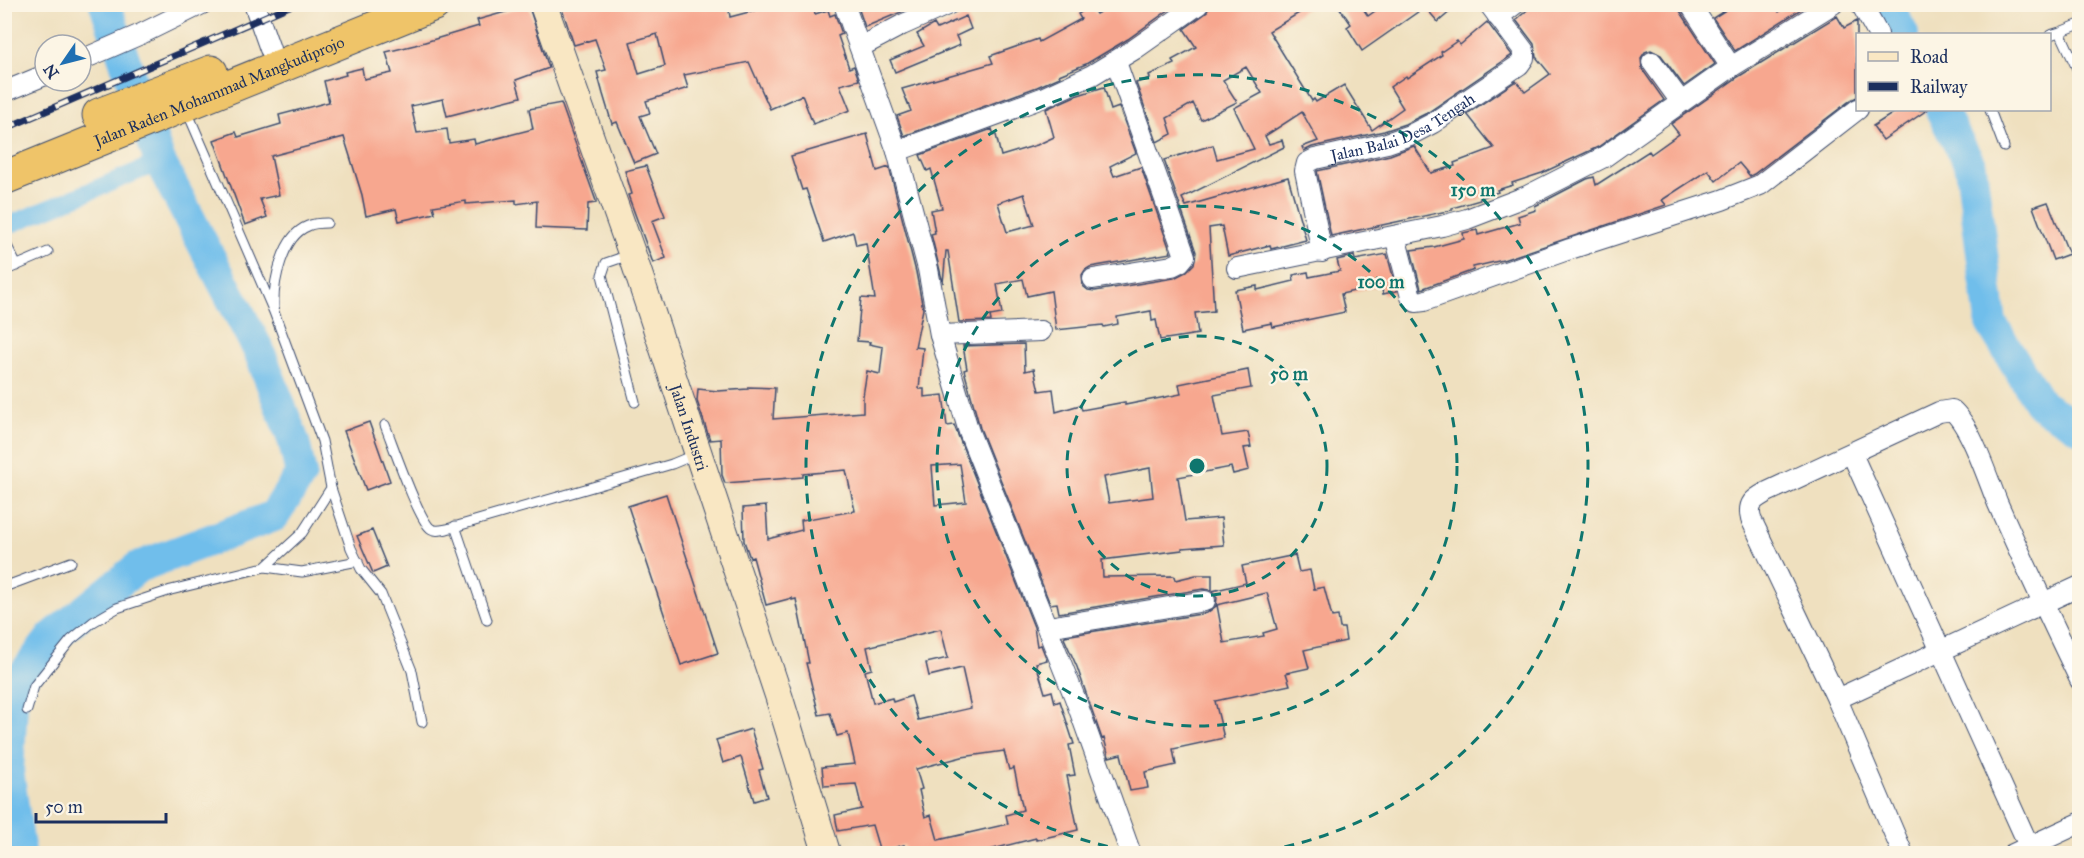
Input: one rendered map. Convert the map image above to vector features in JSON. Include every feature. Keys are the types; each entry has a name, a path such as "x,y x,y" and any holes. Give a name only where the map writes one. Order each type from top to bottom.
{"highway":[{"name":"Jalan Raden Mohammad Mangkudiprojo","path":"174,102 270,49 376,4"},
{"name":"Jalan Raden Mohammad Mangkudiprojo","path":"4,155 174,102 434,4"},
{"name":"Jalan Raden Mohammad Mangkudiprojo","path":"4,178 121,119"}],"street":[{"path":"93,55 202,4"},
{"path":"254,4 270,49"},
{"name":"Jalan Industri","path":"543,4 632,254 775,686 827,854"},
{"path":"844,4 897,151 928,269 940,335 969,432 1047,627 1131,854"},
{"path":"860,47 949,4"},
{"path":"897,151 1060,91 1116,62 1199,4"},
{"path":"1494,11 1515,4"},
{"path":"1237,268 1322,252 1467,219 1527,196 1604,157 1731,67 1833,4"},
{"path":"1861,4 1877,33"},
{"path":"1696,7 1731,67"},
{"name":"Jalan Balai Desa Tengah","path":"1322,252 1306,176 1307,163 1410,135 1516,67 1524,59 1524,51 1494,11"},
{"path":"1093,279 1172,266 1185,256 1116,62"},
{"path":"1652,62 1681,102"},
{"path":"4,92 33,80"},
{"path":"1395,236 1411,297 1416,302 1424,301 1760,185 1856,110"},
{"path":"940,335 1041,331"},
{"path":"1903,854 1837,699 1755,528 1749,509 1753,501 1767,492 1939,412 1949,410 1954,412 1966,429 2079,680"},
{"path":"1852,454 1941,650 2021,850 2079,823"},
{"path":"1837,699 2079,586"},
{"path":"1047,627 1205,601"}],"lane":[{"path":"2051,34 2079,24"},
{"path":"2060,32 2079,75"},
{"path":"174,102 274,312 322,441 331,488 358,561 381,594 412,671 422,722"},
{"path":"1990,111 2004,147"},
{"path":"274,312 273,292 276,274 288,245 308,225 327,223"},
{"path":"4,240 17,266"},
{"path":"4,271 48,252"},
{"path":"632,254 611,260 604,267 602,274 606,298 635,402"},
{"path":"385,425 417,505 429,527 436,531 672,464 697,454"},
{"path":"265,567 302,533 331,488"},
{"path":"455,526 487,620"},
{"path":"27,710 34,686 71,640 93,622 117,608 171,590 265,567 302,572 358,561"},
{"path":"4,587 70,562"}],"building":[{"path":"514,4 528,4 549,68 516,80 521,97 447,116 443,99 411,106 417,133 447,129 449,143 474,139 475,144 533,129 529,109 561,103 596,201 596,203 588,204 587,230 536,228 537,201 516,204 516,200 466,204 466,201 433,206 435,213 399,221 396,209 366,216 344,137 271,156 279,195 260,199 267,217 245,225 214,140 236,132 238,137 281,124 279,115 329,102 324,81 362,68 364,79 392,73 386,52 479,26 477,20 516,9"},
{"path":"567,4 728,4 730,17 768,7 767,4 812,4 815,14 828,10 830,16 835,14 842,34 838,36 849,68 854,66 859,80 840,85 850,110 813,124 802,95 770,109 749,62 684,75 688,88 646,101 650,113 640,116 656,154 634,163 617,122 612,124 597,72 606,70 595,39 574,45 561,6","holes":["657,34 665,66 639,74 630,42"]},
{"path":"864,4 918,5 865,27 858,7"},
{"path":"1114,4 1177,4 1128,39 1086,64 1059,75 1060,77 904,136 897,116 911,111 902,89 993,63 990,56 1038,39 1039,42 1081,19 1078,14 1091,6 1096,14"},
{"path":"1211,4 1314,4 1269,31 1312,101 1314,99 1316,102 1344,85 1372,130 1403,108 1390,87 1442,55 1441,52 1457,41 1460,45 1487,22 1512,55 1427,113 1384,131 1312,147 1304,151 1302,147 1318,141 1302,112 1265,136 1269,144 1282,140 1284,147 1182,198 1186,206 1288,177 1306,240 1271,249 1270,245 1228,256 1222,226 1209,228 1214,311 1195,313 1198,334 1160,340 1156,320 1152,321 1151,311 1117,317 1118,324 1104,327 1103,325 1056,330 1051,291 1027,296 1023,279 997,284 1002,314 990,316 991,321 959,322 948,251 946,251 943,283 931,234 935,233 931,210 942,208 931,169 927,171 920,155 992,129 996,135 1001,156 1037,145 1054,137 1046,109 1075,96 1104,87 1111,110 1119,107 1136,153 1110,166 1114,176 1141,167 1171,253 1090,267 1082,275 1083,286 1095,291 1174,278 1186,272 1194,264 1196,252 1164,160 1213,145 1217,159 1254,149 1234,108 1262,93 1246,67 1223,80 1237,102 1201,120 1193,103 1167,118 1172,134 1157,142 1136,83 1174,64 1172,60 1196,47 1184,29 1206,13","holes":["1024,194 1034,225 1007,232 998,203"]},
{"path":"1337,4 1360,4 1368,16 1385,4 1459,4 1438,22 1425,7 1362,51 1347,27 1351,24"},
{"path":"1534,4 1678,4 1680,11 1715,64 1684,86 1661,55 1651,50 1645,52 1641,58 1642,69 1664,100 1598,147 1542,173 1512,183 1513,185 1497,190 1498,192 1480,198 1480,200 1452,208 1452,210 1331,236 1317,171 1390,155 1414,146 1431,173 1455,166 1454,163 1494,148 1467,114 1516,81 1525,92 1550,74 1536,57 1534,44 1516,20"},
{"path":"1735,4 1774,4 1779,12 1790,4 1809,4 1735,51 1713,18"},
{"path":"966,16 971,29 956,36 960,45 895,72 890,60 924,46 917,34 934,24 937,29"},
{"path":"1837,16 1844,28 1857,21 1856,98 1754,174 1750,176 1739,163 1716,181 1708,170 1662,200 1666,205 1503,260 1473,267 1474,270 1421,289 1411,250 1464,239 1463,233 1477,230 1478,235 1520,223 1518,216 1536,210 1535,206 1587,179 1594,177 1596,185 1649,151 1651,154 1679,134 1671,124 1738,77"},
{"path":"1896,111 1926,111 1883,140 1873,126"},
{"path":"867,134 877,171 889,167 916,272 923,309 915,347 923,348 919,389 924,389 924,397 943,395 947,426 954,425 1034,627 1037,646 1041,645 1047,660 1036,663 1045,693 1052,691 1055,703 1060,701 1074,744 1069,745 1075,775 1067,776 1078,830 974,854 906,854 904,845 880,852 872,825 838,831 835,815 862,809 856,784 824,786 822,767 855,764 848,733 837,736 830,713 819,715 806,663 809,663 796,599 766,605 753,557 750,558 744,541 743,508 766,506 768,539 802,530 801,520 855,511 846,470 803,474 803,477 725,483 722,475 721,439 710,440 697,401 698,389 718,391 748,389 748,387 775,388 773,419 863,412 867,371 880,374 883,347 869,344 870,342 857,341 861,298 875,299 866,243 856,245 853,232 824,242 806,189 802,190 791,156","holes":["960,464 966,502 935,505 932,466","941,629 948,658 926,663 929,676 962,668 971,708 918,720 911,696 893,702 892,698 873,703 865,671 872,669 867,647","1004,751 1009,770 1014,768 1023,810 1006,815 1008,824 938,840 931,815 925,817 919,790 922,789 916,769 962,757"]},
{"path":"646,166 665,216 652,221 666,258 653,263 628,195 632,194 625,171"},
{"path":"2048,202 2069,254 2053,260 2033,207"},
{"path":"1387,254 1397,291 1383,294 1381,285 1341,294 1345,312 1273,327 1272,323 1243,329 1235,290 1257,286 1257,290 1294,281 1293,275 1308,272 1309,277 1340,271 1337,260 1354,256 1355,260"},
{"path":"1024,344 1025,371 1034,369 1039,391 1053,389 1056,412 1080,405 1082,410 1125,402 1125,405 1181,394 1179,384 1248,370 1251,388 1214,395 1222,436 1248,432 1251,447 1244,448 1249,470 1233,474 1231,467 1178,477 1185,521 1221,518 1224,545 1182,548 1182,550 1102,560 1103,577 1174,576 1175,580 1196,575 1212,575 1212,591 1246,583 1242,566 1295,555 1299,572 1310,570 1314,589 1324,587 1332,617 1338,616 1340,628 1344,628 1346,641 1304,650 1309,668 1286,673 1290,685 1215,701 1224,738 1173,749 1176,765 1145,772 1148,788 1130,791 1121,754 1109,757 1104,738 1102,739 1077,667 1064,638 1207,613 1216,606 1217,598 1210,590 1203,589 1059,613 1057,603 1050,604 980,428 964,370 967,369 963,346","holes":["1150,468 1153,497 1109,503 1104,477","1267,593 1277,629 1263,633 1264,636 1224,643 1217,605"]},
{"path":"369,422 390,481 366,490 344,431"},
{"path":"666,494 718,653 681,665 628,506"},
{"path":"372,530 387,567 373,573 357,536"},
{"path":"751,729 763,769 759,770 767,797 754,801 741,757 723,763 716,740"}],"waterway":[{"path":"20,854 8,771 13,688 52,637 138,567 274,516 301,474 294,442 259,351 160,162 105,4"},
{"path":"1887,4 1902,33"},
{"path":"1942,111 1971,167 1991,323 2041,405 2080,428"},
{"path":"4,227 160,162"}],"railway":[{"path":"4,129 294,4"}]}
